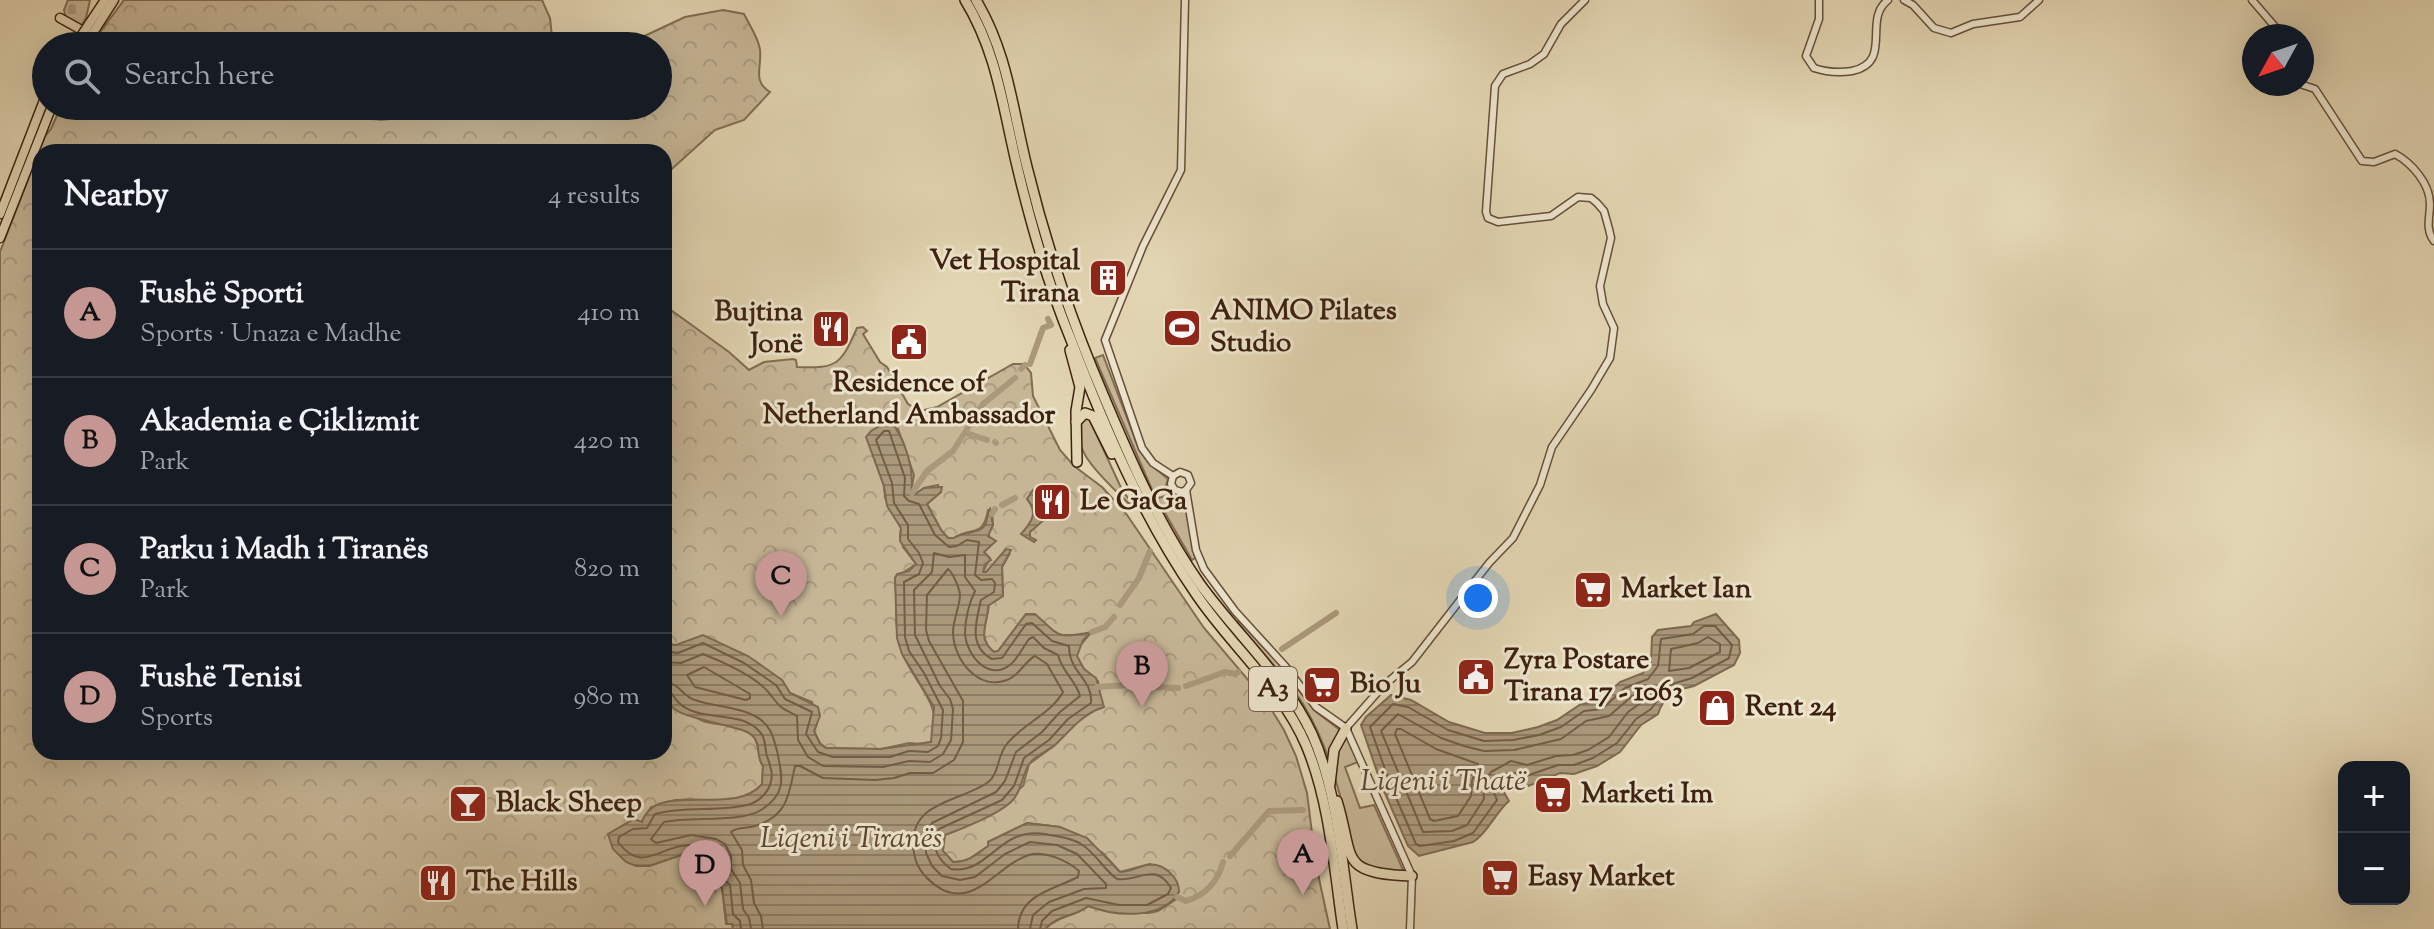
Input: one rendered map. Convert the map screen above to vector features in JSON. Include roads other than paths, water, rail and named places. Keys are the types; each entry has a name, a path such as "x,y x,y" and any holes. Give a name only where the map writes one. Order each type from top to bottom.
{"highway":[{"name":"A3","path":"965,0 997,70 1029,215 1070,339 1128,476 1160,539 1197,596 1274,690 1299,730 1320,789 1343,929"},
{"name":"A3","path":"976,0 1005,62 1026,164 1057,274 1129,455 1159,517 1191,570 1234,630 1279,681 1299,709 1316,745 1330,790 1352,929"},
{"path":"1070,339 1070,354 1080,387 1076,422 1077,462"},
{"path":"1076,422 1085,413 1093,416 1117,466 1128,476"},
{"path":"1346,728 1334,750 1330,790 1340,811 1347,851 1356,864 1367,870 1412,876"}],"main road":[{"path":"89,32 105,0"},
{"path":"92,26 114,0"},
{"path":"60,18 85,32"},
{"path":"0,214 36,120"},
{"path":"37,144 46,120"},
{"path":"0,238 32,157"}],"street":[{"path":"1173,476 1153,463 1142,448 1105,340 1143,246 1181,170 1180,105 1185,0"},
{"path":"1346,728 1384,685 1412,662 1489,563 1513,538 1540,485 1552,447 1610,358 1614,328 1603,304 1600,286 1611,238 1604,211 1591,198 1578,197 1551,216 1498,222 1488,218 1486,212 1495,86 1503,74 1530,64 1544,54 1561,24 1585,0"},
{"path":"1819,0 1819,19 1807,51 1808,61 1819,70 1843,72 1864,68 1873,57 1878,10 1888,0"},
{"path":"1904,0 1913,5 1934,28 1951,33 1973,24 2020,17 2039,0"},
{"path":"2252,0 2273,24"},
{"path":"2314,89 2362,161 2374,162 2395,154 2421,179 2429,194 2429,232 2434,241"},
{"path":"1186,490 1175,490 1171,484 1173,476 1180,472 1188,475 1191,483 1186,490 1196,550 1204,569 1316,707 1346,728 1412,876 1410,929"}],"water":[{"name":"Liqeni i Tiranës","path":"890,420 908,455 912,474 911,492 915,494 924,488 942,487 941,492 927,504 948,538 984,527 990,509 993,525 988,536 996,541 984,552 991,560 985,564 983,572 1006,549 1011,550 1002,567 1003,596 988,606 984,630 985,641 994,652 998,651 1026,614 1035,614 1060,634 1092,632 1083,640 1077,656 1084,669 1096,678 1104,707 1084,718 1033,760 1016,797 1006,806 945,835 943,851 953,862 963,861 988,846 988,842 1027,823 1060,827 1087,838 1120,872 1153,865 1169,872 1179,892 1161,908 1124,914 1088,906 1045,929 733,929 732,924 727,924 722,888 704,875 713,862 712,857 687,853 649,866 636,866 626,862 613,849 608,834 634,819 642,822 650,809 663,803 733,798 749,794 762,784 763,766 752,735 679,712 672,707 672,644 703,635 748,656 782,680 790,693 818,707 820,716 814,731 820,744 826,748 881,749 931,742 934,707 902,654 897,638 895,578 916,564 900,541 901,528 887,506 884,486 866,437"},
{"path":"1033,490 1040,498 1045,519 1030,532 1030,537 1036,540 1034,542 1021,534 1032,518 1033,509 1027,499"},
{"name":"Liqeni i Thatë","path":"1716,614 1739,640 1740,653 1734,665 1694,686 1674,691 1664,701 1658,714 1641,725 1620,752 1597,766 1574,774 1560,773 1521,789 1515,779 1501,787 1509,801 1473,842 1419,856 1408,846 1383,789 1361,725 1391,695 1411,700 1449,722 1485,733 1512,733 1538,727 1557,720 1581,704 1598,702 1620,682 1643,673 1651,662 1652,637 1658,630 1691,626"}],"waterway":[{"path":"1030,364 1043,328 1051,325 1048,319"},
{"path":"1021,369 1025,365"},
{"path":"912,493 927,471 953,451 983,404 1015,378"},
{"path":"966,433 987,440"},
{"path":"1002,505 1015,498"},
{"path":"992,514 995,509"},
{"path":"1120,605 1139,578 1150,551"},
{"path":"1282,649 1336,613"},
{"path":"1092,632 1105,627 1114,617"},
{"path":"1186,686 1225,672 1238,672"},
{"path":"1097,687 1129,685"},
{"path":"1134,686 1178,688"},
{"path":"1230,856 1269,811 1303,810"},
{"path":"1177,897 1186,901 1205,891 1218,875 1223,862"}],"place":[{"name":"Vet Hospital Tirana","path":"1108,278"},
{"name":"ANIMO Pilates Studio","path":"1182,328"},
{"name":"Bujtina Jonë","path":"831,329"},
{"name":"Residence of Netherland Ambassador","path":"909,342"},
{"name":"Le GaGa","path":"1052,502"},
{"name":"Market Ian","path":"1593,590"},
{"name":"Parku i Madh i Tiranës","path":"781,617"},
{"name":"Zyra Postare Tirana 17 - 1063","path":"1476,677"},
{"name":"Bio Ju","path":"1322,685"},
{"name":"Akademia e Çiklizmit","path":"1142,707"},
{"name":"Rent 24","path":"1717,708"},
{"name":"Marketi Im","path":"1553,795"},
{"name":"Black Sheep","path":"468,804"},
{"name":"Easy Market","path":"1500,878"},
{"name":"The Hills","path":"438,883"},
{"name":"Fushë Sporti","path":"1303,895"},
{"name":"Fushë Tenisi","path":"705,906"}]}
